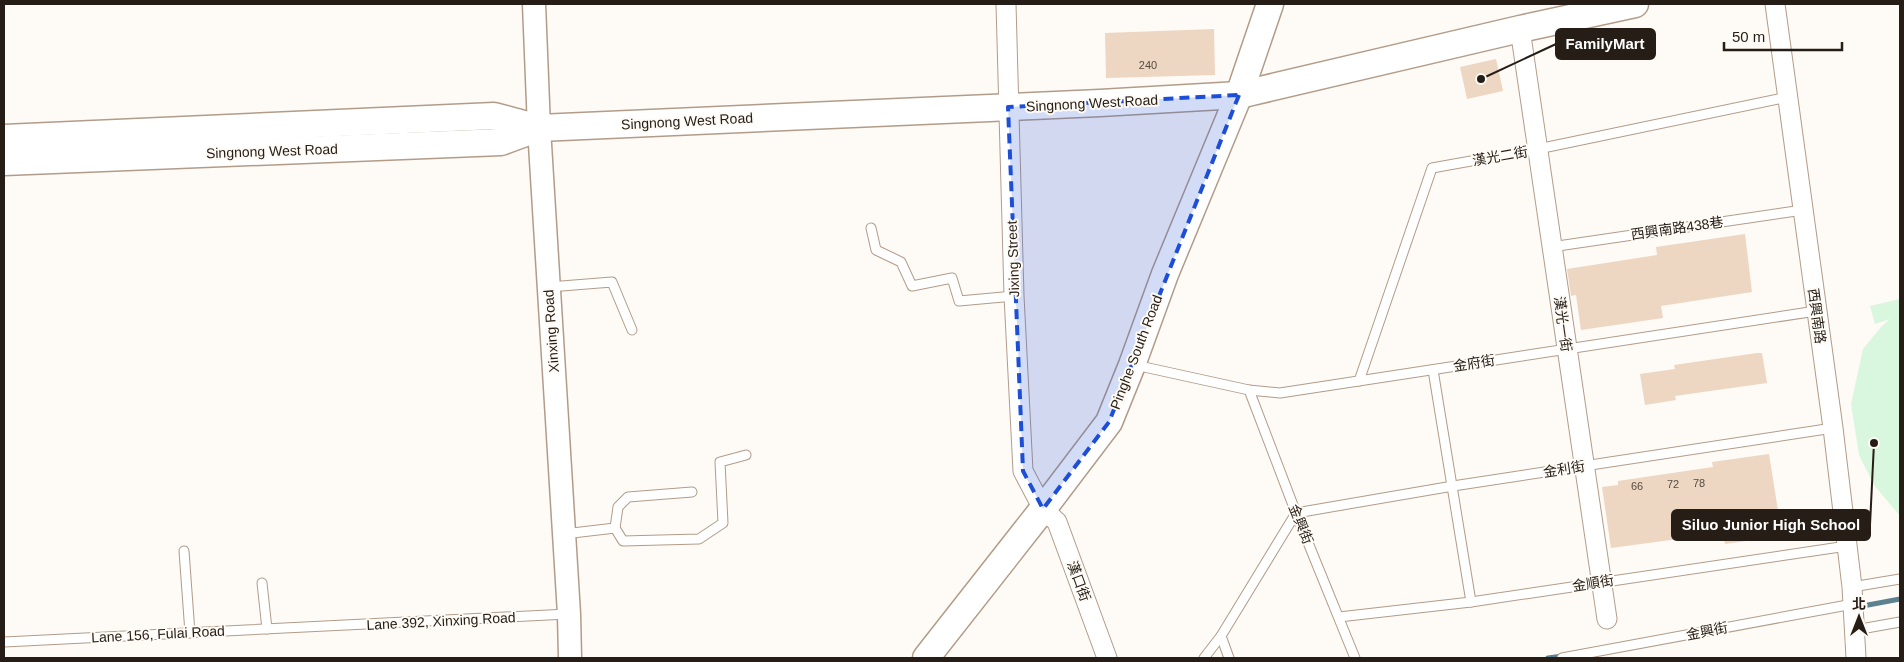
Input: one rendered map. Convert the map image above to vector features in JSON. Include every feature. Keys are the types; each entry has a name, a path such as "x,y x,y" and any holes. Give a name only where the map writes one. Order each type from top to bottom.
{"main road":[{"name":"Pinghe South Road","path":"926,658 1109,422 1165,274 1238,94 1270,4"},
{"name":"Singnong West Road","path":"4,138 494,116 539,128 1008,107 1238,94 1635,4"},
{"name":"Singnong West Road","path":"4,162 501,142 539,128"}],"street":[{"name":"Xinxing Road","path":"534,4 539,128 569,614 570,658"},
{"name":"Jixing Street","path":"1006,4 1014,296 1023,471 1043,509"},
{"name":"西興南路","path":"1775,4 1833,428 1853,596 1856,658"},
{"name":"漢光一街","path":"1520,29 1607,619"},
{"name":"漢口街","path":"1043,509 1057,522 1107,658"}],"lane":[{"name":"漢光二街","path":"1359,381 1432,168 1538,149 1788,97"},
{"path":"4,130 4,138"},
{"name":"西興南路438巷","path":"1552,247 1803,210"},
{"path":"871,228 876,250 901,262 912,286 952,278 959,301 1014,296"},
{"path":"549,288 612,282 632,330"},
{"name":"金府街","path":"1132,365 1249,390 1280,393 1816,311"},
{"path":"1433,370 1471,602"},
{"name":"金興街","path":"1249,390 1296,513 1355,658"},
{"name":"金利街","path":"1296,513 1453,486 1833,428"},
{"path":"692,492 628,497 618,507 614,528 623,541 699,538 723,523 720,462 746,455"},
{"path":"1204,658 1221,636 1296,513"},
{"path":"564,534 614,528"},
{"name":"金順街","path":"1339,617 1471,602 1847,546"},
{"path":"184,551 190,633"},
{"name":"金興街","path":"1562,658 1853,596 1900,579"},
{"path":"262,583 267,629"},
{"name":"Lane 392, Xinxing Road","path":"313,627 569,614"},
{"path":"1855,630 1900,622"},
{"name":"Lane 156, Fulai Road","path":"4,642 313,627"},
{"path":"1221,636 1229,658"}],"highlighted area":[{"path":"1239,95 1109,422 1043,509 1023,471 1008,107"}],"green space":[{"path":"1900,299 1900,516 1874,485 1859,455 1851,404 1863,349 1890,319 1875,324 1870,306"}],"building":[{"path":"1214,29 1215,75 1106,78 1105,33"},
{"path":"1496,59 1503,91 1467,99 1460,67"},
{"path":"1745,234 1752,292 1661,306 1663,318 1581,330 1576,295 1571,296 1567,269 1657,255 1656,247"},
{"path":"1762,353 1767,383 1675,396 1676,400 1645,405 1640,374 1675,369 1674,365"},
{"path":"1769,454 1782,536 1725,544 1723,533 1611,548 1602,487 1618,485 1618,481 1713,467 1712,462"}],"waterway":[{"path":"1868,605 1900,599"},
{"path":"1548,658 1563,656"}],"place":[{"name":"FamilyMart","path":"1481,79"},
{"name":"Siluo Junior High School","path":"1874,443"}]}
